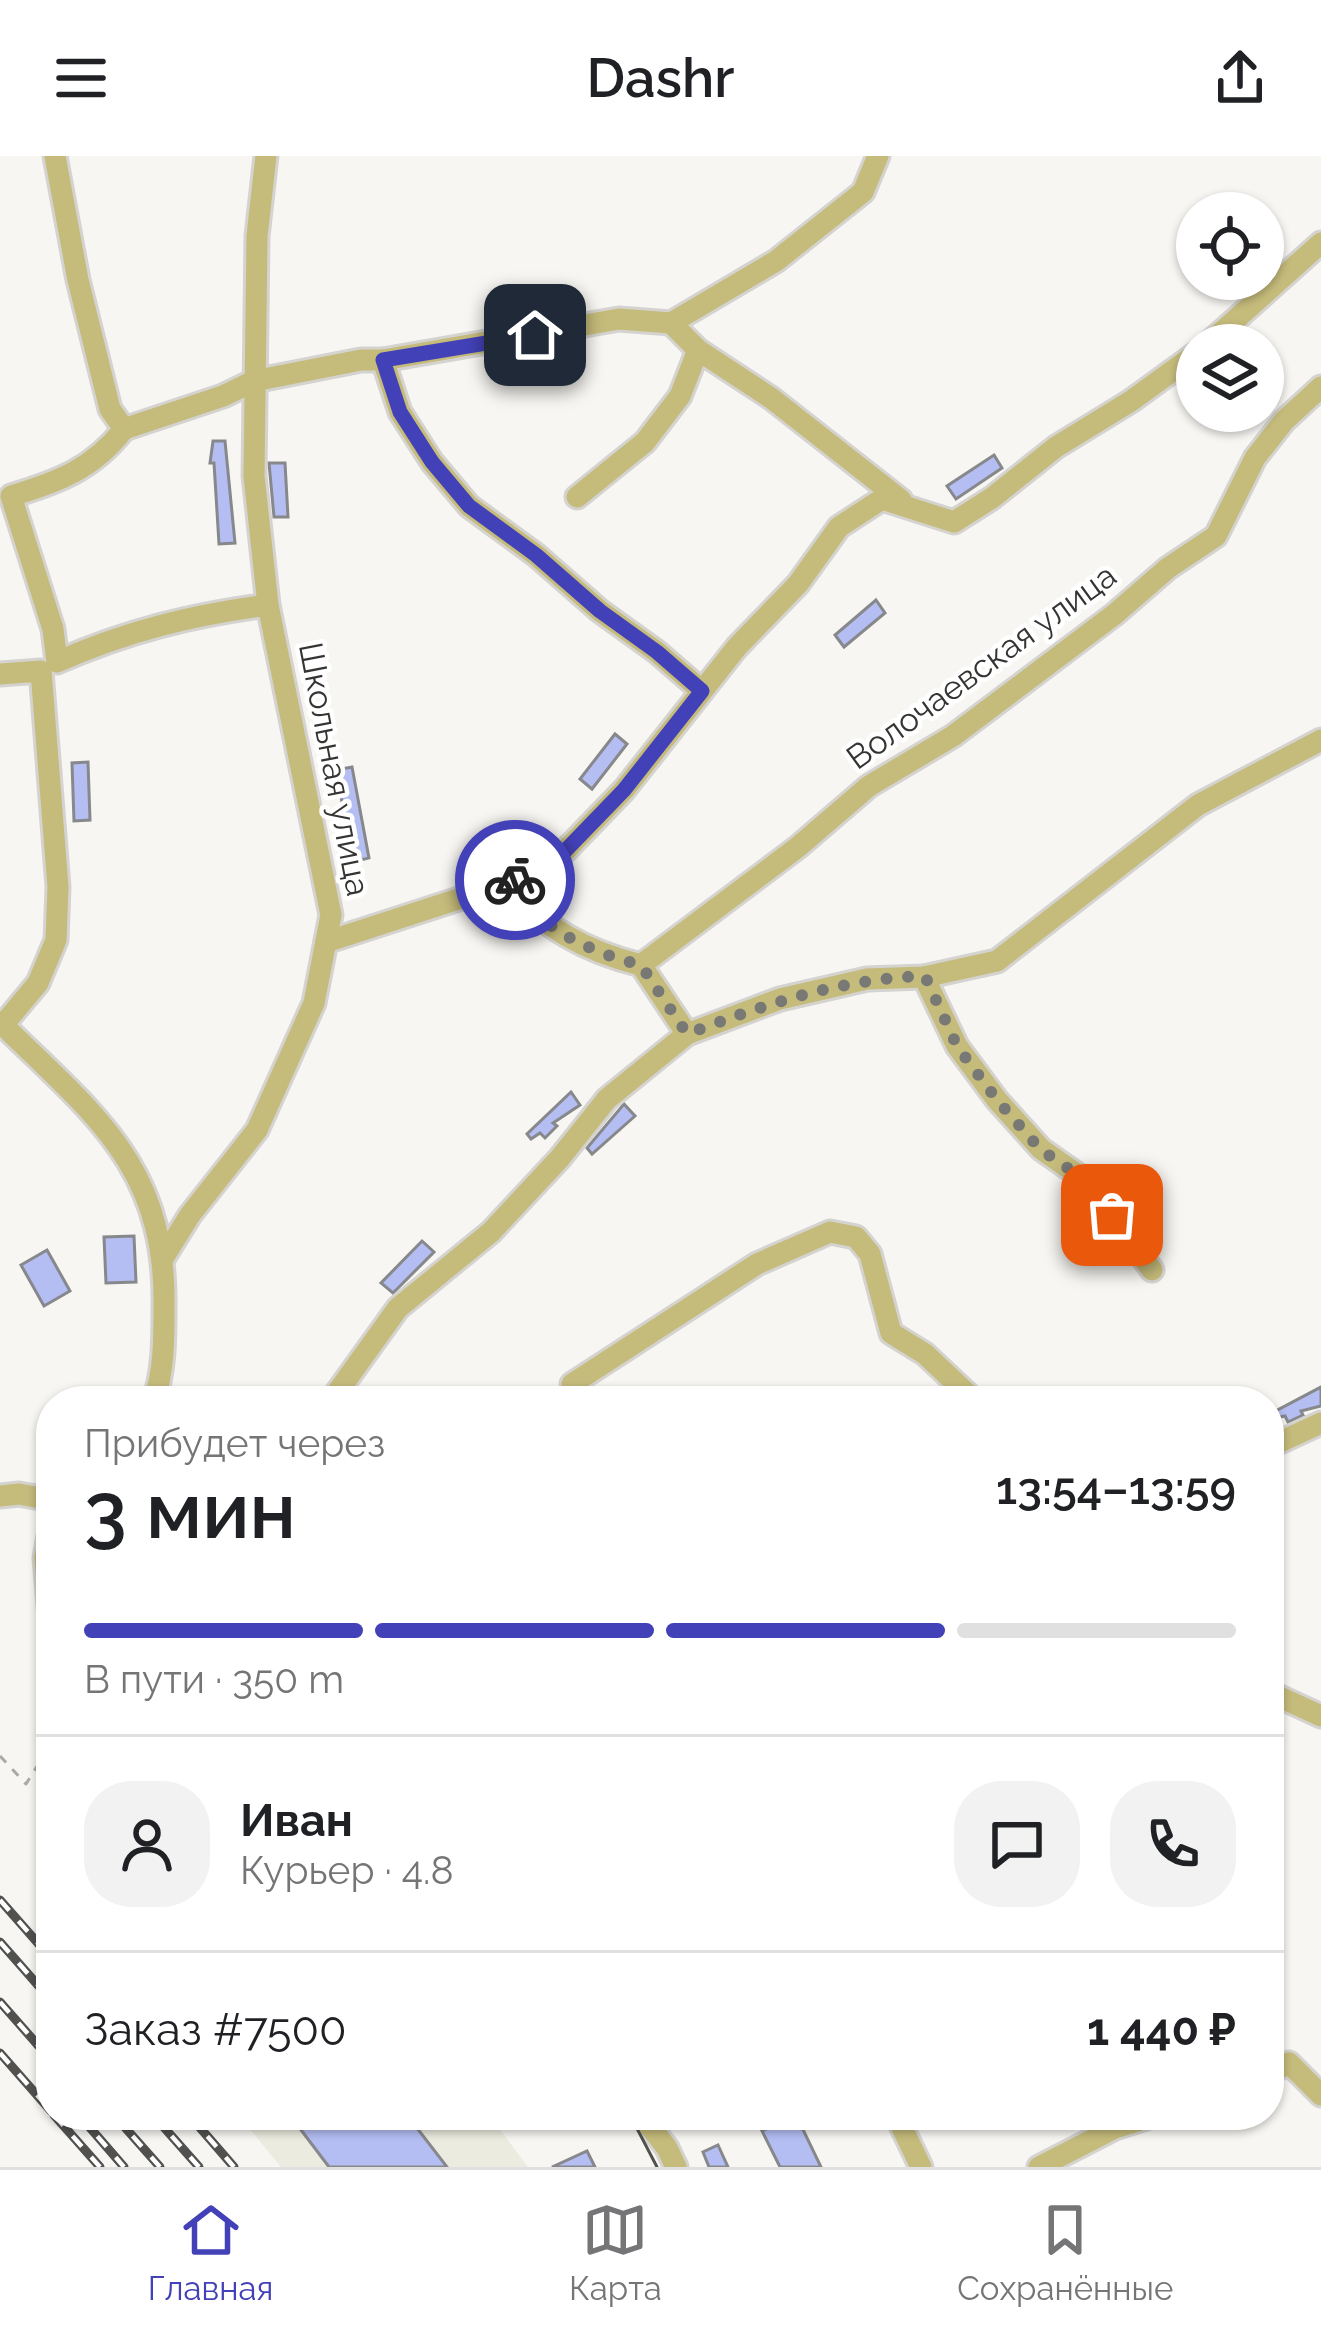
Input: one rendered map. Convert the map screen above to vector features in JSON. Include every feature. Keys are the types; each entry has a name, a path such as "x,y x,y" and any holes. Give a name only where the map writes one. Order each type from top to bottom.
{"street":[{"path":"55,156 110,409 124,429"},
{"name":"Школьная улица","path":"162,1260 190,1214 257,1130 314,1004 332,915 268,605 254,476 257,236 266,156"},
{"path":"159,1386 163,1374 162,1260 152,1210 120,1146 95,1113 2,1023 38,983 56,940 58,887 49,667 53,629 11,496 48,485 101,458 124,429 224,396 254,381 619,320 671,322 776,261 863,192 878,156"},
{"path":"1231,324 1321,243"},
{"path":"671,322 698,350 770,398 916,511"},
{"path":"577,497 645,442 680,396 698,350"},
{"path":"383,360 400,412 432,462 469,506 702,691"},
{"path":"326,942 511,882 566,850 624,790 839,527 882,500 954,522 1056,446 1176,368"},
{"name":"Волочаевская улица","path":"641,965 781,860 869,786 971,722 1216,536 1255,458 1284,421 1321,387"},
{"name":"Школьная улица","path":"0,674 49,667 98,644 190,615 268,605"},
{"path":"342,1386 398,1307 491,1232 607,1100 687,1034 802,994 867,979 925,976 997,961 1198,806 1321,740"},
{"path":"511,882 523,906 547,922 605,956 641,965 687,1034"},
{"path":"925,976 957,1046 997,1100 1040,1149 1088,1182 1152,1270"},
{"path":"572,1384 757,1264 830,1232 856,1237 869,1254 891,1333 925,1354 959,1386"},
{"path":"1284,1440 1321,1423"},
{"path":"0,1496 36,1497"},
{"path":"1284,1699 1321,1715"},
{"path":"1284,2066 1289,2063 1321,2095"},
{"path":"653,2130 676,2167"},
{"path":"903,2130 921,2167"},
{"path":"1039,2167 1110,2130"}],"path":[{"path":"0,1756 26,1784 36,1768"}],"shaded area":[{"path":"250,2130 500,2130 528,2167 281,2167"}],"building":[{"path":"213,441 225,441 235,543 219,544 214,463 210,463"},
{"path":"994,455 1002,468 956,499 947,486"},
{"path":"269,463 285,463 288,517 274,517"},
{"path":"876,600 885,613 844,647 835,635"},
{"path":"615,734 627,744 592,789 580,779"},
{"path":"88,762 90,820 74,821 72,763"},
{"path":"352,767 369,858 353,862 336,770"},
{"path":"571,1092 580,1105 553,1123 557,1126 545,1138 540,1133 531,1139 527,1134"},
{"path":"624,1104 635,1116 592,1154 587,1148"},
{"path":"134,1236 136,1282 106,1283 104,1237"},
{"path":"422,1241 434,1252 393,1293 381,1283"},
{"path":"47,1250 70,1291 44,1306 21,1265"},
{"path":"1321,1387 1321,1406 1301,1411 1303,1415 1288,1422 1284,1407"},
{"path":"301,2130 419,2130 447,2167 329,2167"},
{"path":"803,2130 821,2167 780,2167 762,2131"},
{"path":"718,2145 728,2167 709,2167 703,2152"},
{"path":"587,2151 595,2167 552,2167"}],"tram line":[{"path":"638,2130 657,2167"}],"railway":[{"path":"0,1900 36,1941"},
{"path":"0,1942 36,1983"},
{"path":"0,2002 36,2043"},
{"path":"0,2053 36,2094"},
{"path":"67,2130 100,2167"},
{"path":"92,2130 124,2167"},
{"path":"127,2130 160,2167"},
{"path":"166,2130 199,2167"},
{"path":"202,2130 234,2167"}],"way so far":[{"path":"515,880 511,882 523,906 605,956 641,965 687,1034 780,999 867,979 925,976 957,1046 997,1100 1040,1149 1088,1182 1112,1215"}],"route":[{"path":"515,880 566,850 624,790 702,691 469,506 432,462 400,412 383,360 535,335"}]}
